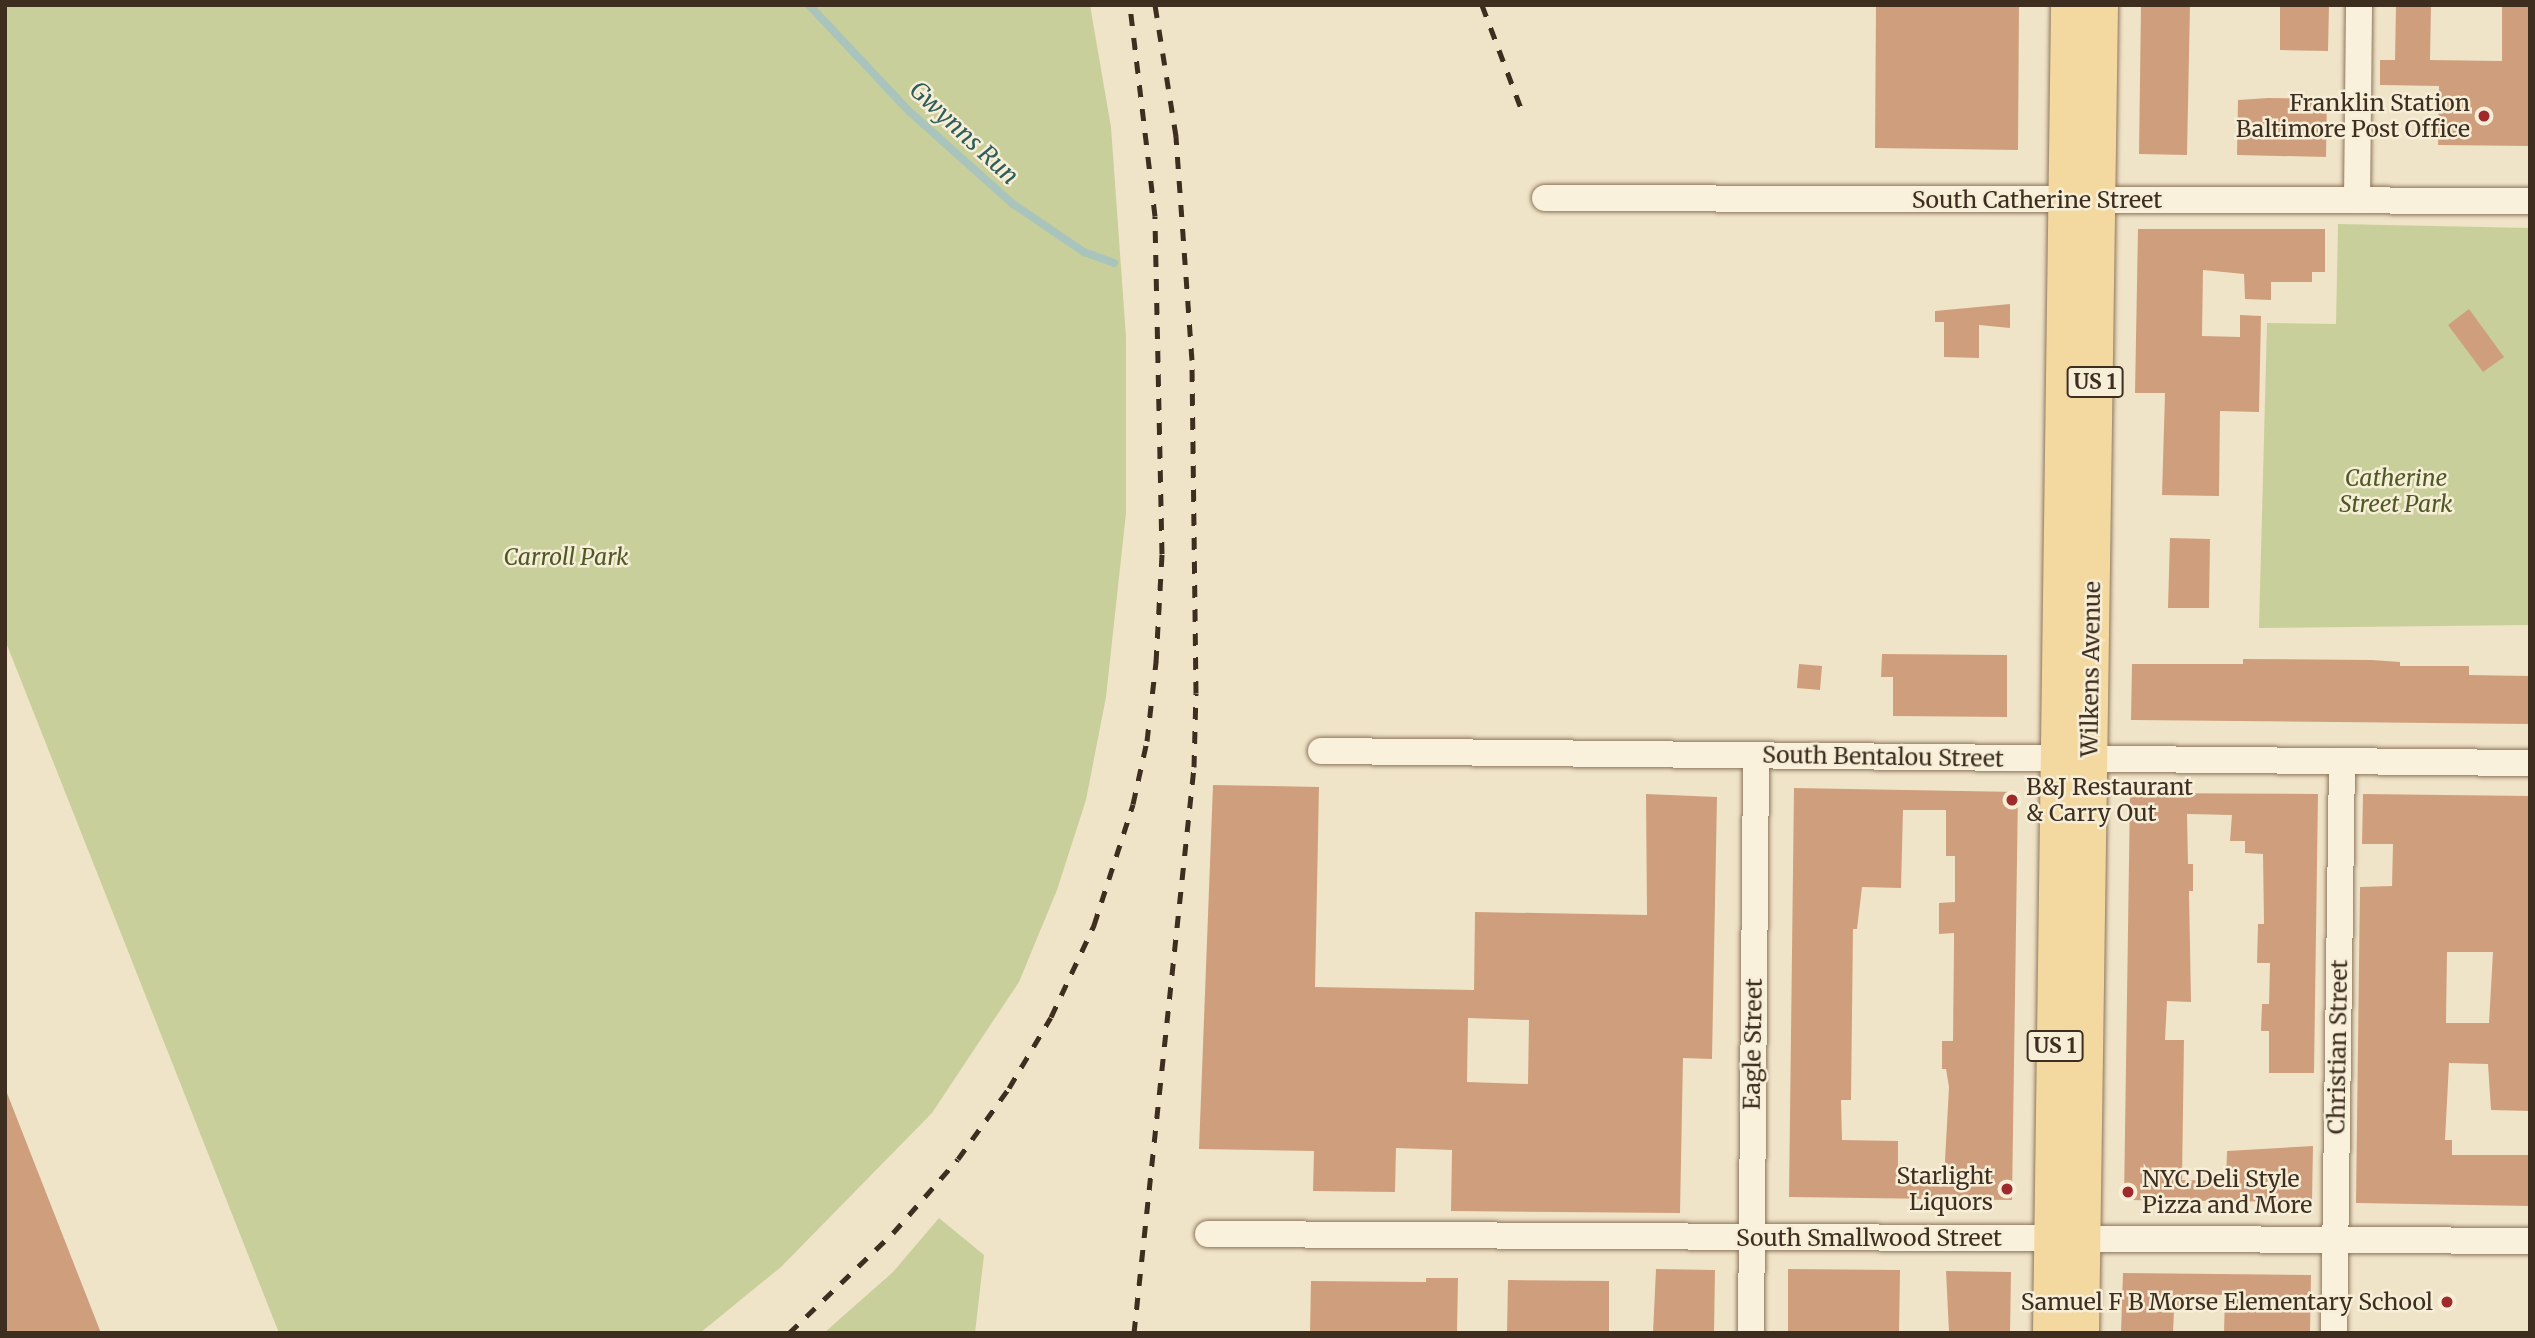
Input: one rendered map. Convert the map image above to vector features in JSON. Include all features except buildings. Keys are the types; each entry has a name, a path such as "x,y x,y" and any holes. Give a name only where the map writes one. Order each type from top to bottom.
{"main road":[{"name":"Wilkens Avenue","path":"2070,5 2082,200"},
{"name":"Wilkens Avenue","path":"2052,1333 2067,1239 2082,200 2099,5"},
{"name":"Wilkens Avenue","path":"2067,1239 2080,1333"}],"street":[{"path":"2357,200 2359,5"},
{"name":"South Catherine Street","path":"1545,198 2530,201"},
{"name":"South Bentalou Street","path":"1321,751 2530,763"},
{"name":"Eagle Street","path":"1751,1333 1756,755"},
{"name":"Christian Street","path":"2334,1333 2342,761"},
{"name":"South Smallwood Street","path":"1208,1234 2530,1241"}],"green space":[{"name":"Carroll Park","path":"5,5 1090,5 1111,127 1126,337 1126,513 1106,697 1086,800 1057,890 1019,982 932,1113 781,1267 700,1333 279,1333 5,640"},
{"name":"Catherine Street Park","path":"2338,224 2530,228 2530,625 2259,628 2267,323 2336,324"},
{"path":"939,1218 984,1255 975,1333 824,1333 893,1272"}],"waterway":[{"name":"Gwynns Run","path":"809,5 910,112 1013,204 1084,252 1114,263"}],"railway":[{"path":"789,1333 893,1233 958,1159 1009,1088 1051,1017 1094,925 1133,804 1147,741 1156,662 1162,554 1155,216 1130,5"},
{"path":"1134,1333 1194,767 1196,693 1192,360 1176,136 1155,5"},
{"path":"1482,5 1524,116"}],"place":[{"name":"Franklin Station Baltimore Post Office","path":"2484,116"},
{"name":"B&J Restaurant & Carry Out","path":"2012,800"},
{"name":"Starlight Liquors","path":"2007,1189"},
{"name":"NYC Deli Style Pizza and More","path":"2128,1192"},
{"name":"Samuel F B Morse Elementary School","path":"2447,1302"}]}
